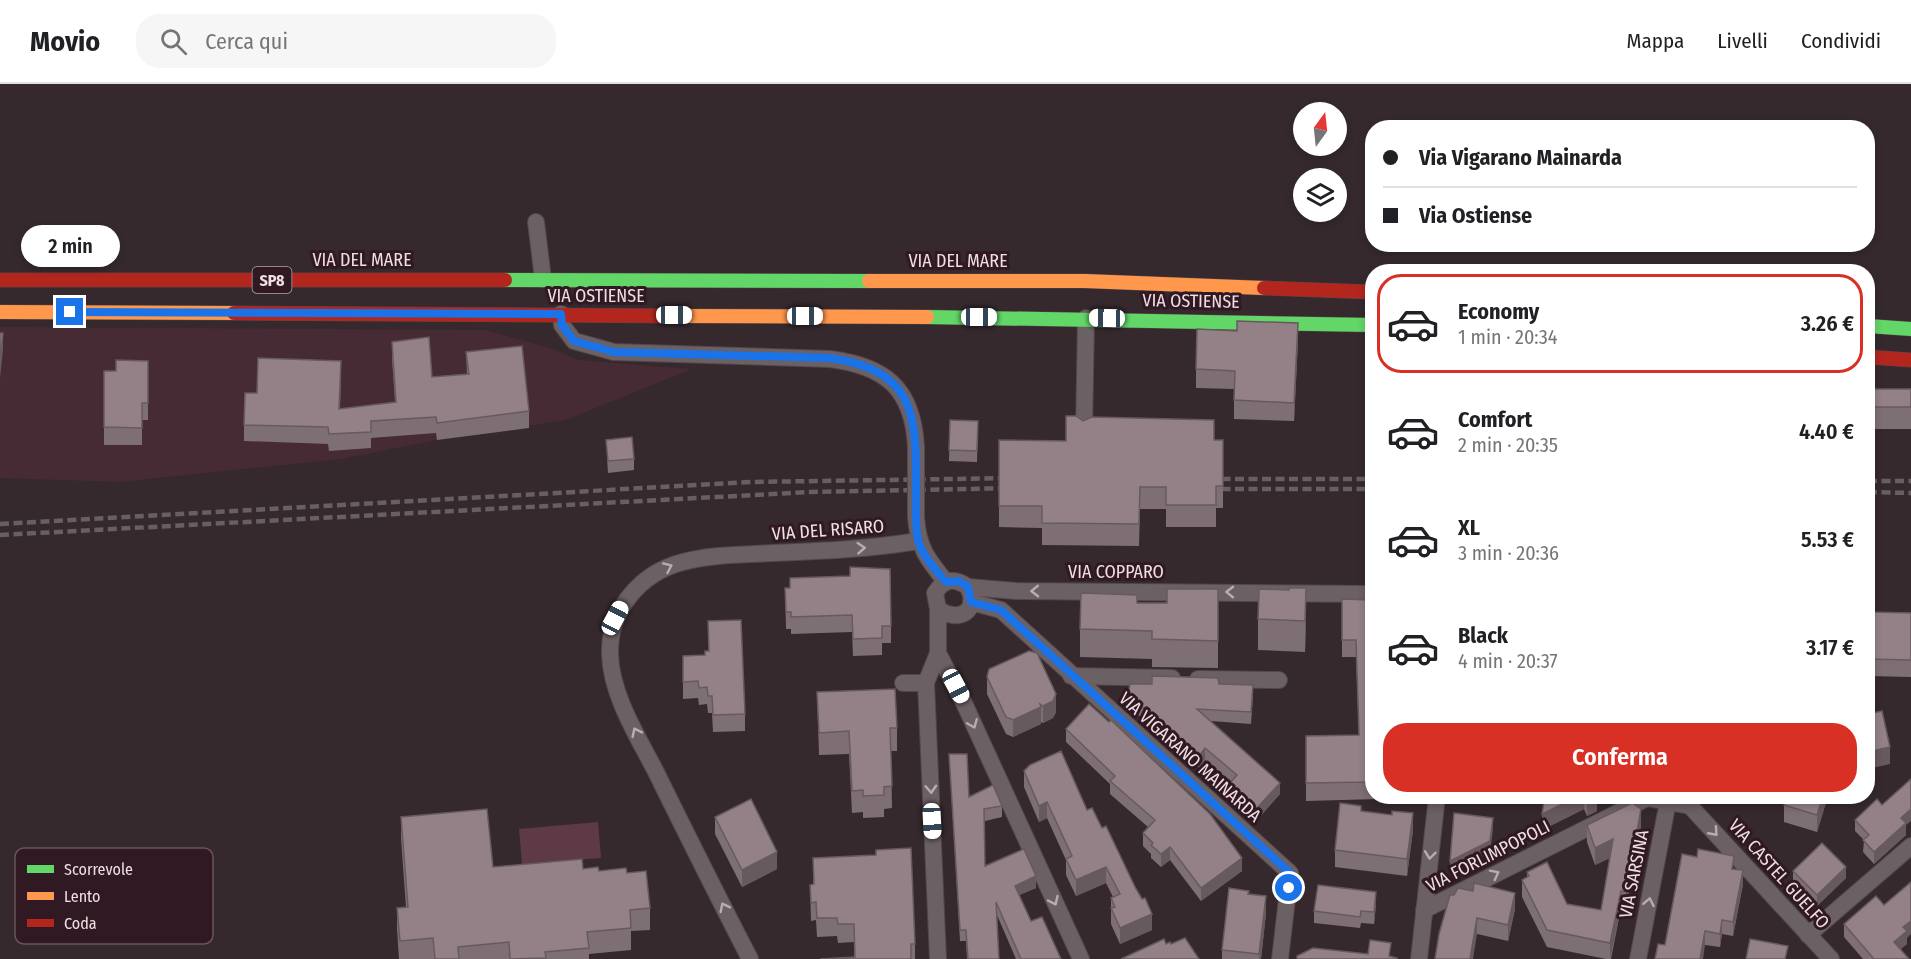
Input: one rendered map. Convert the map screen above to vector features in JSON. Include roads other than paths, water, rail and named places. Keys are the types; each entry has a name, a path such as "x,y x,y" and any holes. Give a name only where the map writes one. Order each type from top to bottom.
{"main road":[{"name":"VIA DEL MARE","path":"0,280 1085,281 1365,292"},
{"name":"VIA OSTIENSE","path":"0,312 1086,318 1365,325"},
{"path":"1875,326 1911,329"},
{"path":"1875,357 1911,360"}],"street":[{"path":"536,222 543,279"},
{"path":"561,314 562,325 574,341 614,352 830,358 865,365 884,375 903,396 914,424 918,541 929,562 946,582"},
{"path":"1084,432 1078,405 1086,318"},
{"name":"VIA DEL RISARO","path":"750,959 629,717 612,673 610,639 615,618 625,599 640,584 681,562 707,557 863,548 918,541"},
{"path":"938,609 948,616 960,616 967,610 969,595 959,581 946,582 935,593 938,609 938,653 926,683 938,959"},
{"path":"1001,610 1006,590"},
{"name":"VIA COPPARO","path":"969,595 1006,590 1365,594"},
{"name":"VIA VIGARANO MAINARDA","path":"969,595 1001,610 1290,873 1280,959"},
{"path":"938,653 964,703 1081,959"},
{"path":"1071,676 1279,680"},
{"path":"903,683 926,683"},
{"path":"1419,959 1436,804"},
{"name":"VIA FORLIMPOPOLI","path":"1424,910 1635,804"},
{"name":"VIA SARSINA","path":"1638,959 1667,804"},
{"name":"VIA CASTEL GUELFO","path":"1684,804 1690,806 1825,956"},
{"path":"1808,935 1911,846"}],"railway":[{"path":"0,524 752,482 1016,478"},
{"path":"1208,479 1365,479"},
{"path":"1875,481 1911,481"},
{"path":"0,535 811,492 1016,488"},
{"path":"1208,489 1365,489"},
{"path":"1875,492 1911,493"}]}
